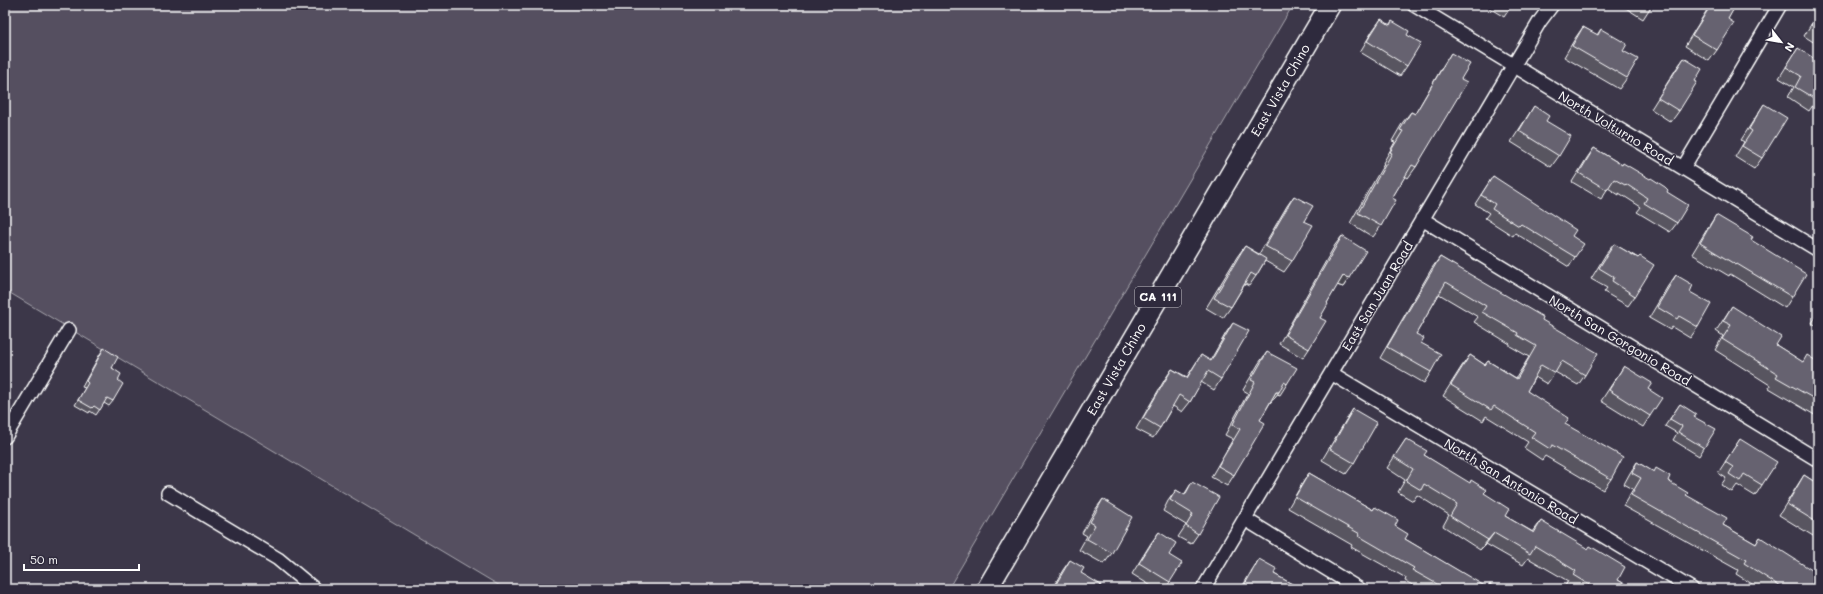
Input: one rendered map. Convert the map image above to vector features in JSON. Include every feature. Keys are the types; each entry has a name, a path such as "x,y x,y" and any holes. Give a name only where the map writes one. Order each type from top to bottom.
{"main road":[{"name":"East Vista Chino","path":"986,589 1330,5"}],"street":[{"name":"North Volturno Road","path":"1414,5 1818,250"},
{"name":"East San Juan Road","path":"1203,589 1513,66 1540,21 1552,5"},
{"path":"1683,168 1780,5"},
{"name":"North San Gorgonio Road","path":"1422,219 1818,460"},
{"path":"5,437 69,330"},
{"name":"North San Antonio Road","path":"1331,374 1692,589"},
{"path":"168,493 278,559 314,589"},
{"path":"1245,519 1359,589"}],"shaded area":[{"path":"5,5 1293,5 948,589 505,589 5,290"}],"building":[{"path":"1645,5 1652,5 1650,8"},
{"path":"1711,5 1736,5 1728,19 1734,23 1717,50 1692,35"},
{"path":"1818,15 1818,29 1811,25"},
{"path":"1381,19 1390,25 1392,21 1409,31 1407,35 1421,43 1407,66 1367,41"},
{"path":"1583,27 1598,35 1601,29 1627,44 1623,51 1638,59 1627,78 1572,46"},
{"path":"1798,48 1818,61 1817,100 1795,87 1801,76 1786,67"},
{"path":"1451,53 1470,64 1461,79 1467,82 1416,167 1412,165 1392,198 1396,200 1381,226 1358,213 1392,153 1390,152 1403,131 1400,130 1411,112 1415,114"},
{"path":"1684,58 1702,69 1695,81 1697,82 1679,111 1658,98"},
{"path":"1764,104 1787,118 1762,158 1742,146 1752,131 1749,129"},
{"path":"1534,106 1549,116 1546,121 1571,136 1559,156 1519,131"},
{"path":"1594,148 1622,165 1623,163 1650,179 1651,178 1665,187 1668,190 1667,192 1688,205 1677,223 1644,203 1647,198 1626,184 1625,185 1614,179 1607,190 1579,173"},
{"path":"1493,176 1576,230 1572,236 1584,244 1575,257 1521,224 1519,226 1492,209 1495,204 1481,195"},
{"path":"1294,196 1313,206 1304,221 1313,225 1292,261 1265,246"},
{"path":"1716,215 1753,237 1751,240 1806,274 1792,297 1700,243"},
{"path":"1342,236 1366,251 1349,278 1343,276 1327,303 1328,304 1320,318 1326,321 1309,349 1285,335"},
{"path":"1614,244 1638,258 1640,256 1654,265 1635,296 1612,281 1614,277 1599,268"},
{"path":"1245,246 1266,259 1256,276 1251,273 1231,307 1214,298"},
{"path":"1440,257 1543,317 1542,320 1598,353 1585,375 1562,361 1555,373 1541,365 1527,391 1569,418 1565,424 1623,457 1611,479 1552,445 1550,449 1531,437 1535,432 1494,406 1491,410 1451,385 1470,355 1485,365 1488,361 1517,379 1536,346 1517,335 1518,333 1482,312 1486,306 1446,282 1416,334 1424,338 1421,343 1441,354 1431,372 1387,347"},
{"path":"1676,275 1693,285 1690,292 1711,304 1698,327 1679,316 1677,319 1657,307"},
{"path":"1732,306 1781,337 1776,345 1803,362 1807,355 1818,362 1818,401 1776,377 1778,374 1722,339 1731,325 1723,321"},
{"path":"1233,323 1249,331 1221,379 1208,371 1190,402 1179,395 1160,428 1143,418 1172,369 1187,378 1201,355 1211,361"},
{"path":"104,348 118,357 112,368 121,374 118,380 123,384 113,401 107,398 100,410 94,406 92,408 78,400 88,383 86,381"},
{"path":"1267,352 1297,368 1287,384 1284,382 1279,392 1276,392 1260,420 1265,423 1234,475 1218,466 1240,429 1233,424 1255,382 1251,380"},
{"path":"1624,366 1652,383 1648,389 1662,398 1650,416 1609,390"},
{"path":"1680,404 1696,414 1694,417 1716,429 1704,448 1678,432 1682,426 1670,419"},
{"path":"1353,409 1377,423 1354,463 1330,449"},
{"path":"1406,439 1427,451 1424,455 1470,483 1471,480 1487,490 1484,493 1509,509 1505,516 1534,533 1541,521 1588,549 1590,546 1625,567 1618,580 1633,589 1596,589 1573,575 1576,571 1535,546 1530,554 1494,533 1488,540 1450,516 1457,504 1424,484 1421,490 1406,481 1413,469 1394,457"},
{"path":"1740,439 1777,462 1762,485 1744,474 1740,481 1729,474 1733,467 1725,462"},
{"path":"1637,462 1654,472 1656,468 1670,476 1668,481 1688,493 1686,495 1727,518 1723,525 1756,544 1760,537 1818,574 1818,589 1784,589 1744,563 1746,560 1631,495 1641,478 1632,473"},
{"path":"1309,473 1373,510 1375,507 1398,520 1395,526 1408,534 1405,539 1488,588 1490,584 1497,589 1446,589 1412,570 1414,568 1359,536 1360,534 1295,497"},
{"path":"1804,475 1818,484 1818,523 1787,504"},
{"path":"1192,482 1219,497 1198,534 1186,526 1193,514 1170,500 1176,490 1185,495"},
{"path":"1103,499 1132,517 1112,553 1087,539 1095,525 1090,522"},
{"path":"1159,532 1176,543 1169,555 1182,563 1170,582 1139,563"},
{"path":"1259,559 1277,569 1274,574 1301,589 1249,589 1244,586"},
{"path":"1070,560 1084,568 1081,573 1101,585 1099,589 1064,589 1056,584"},
{"path":"1524,586 1529,589 1522,589"}]}
